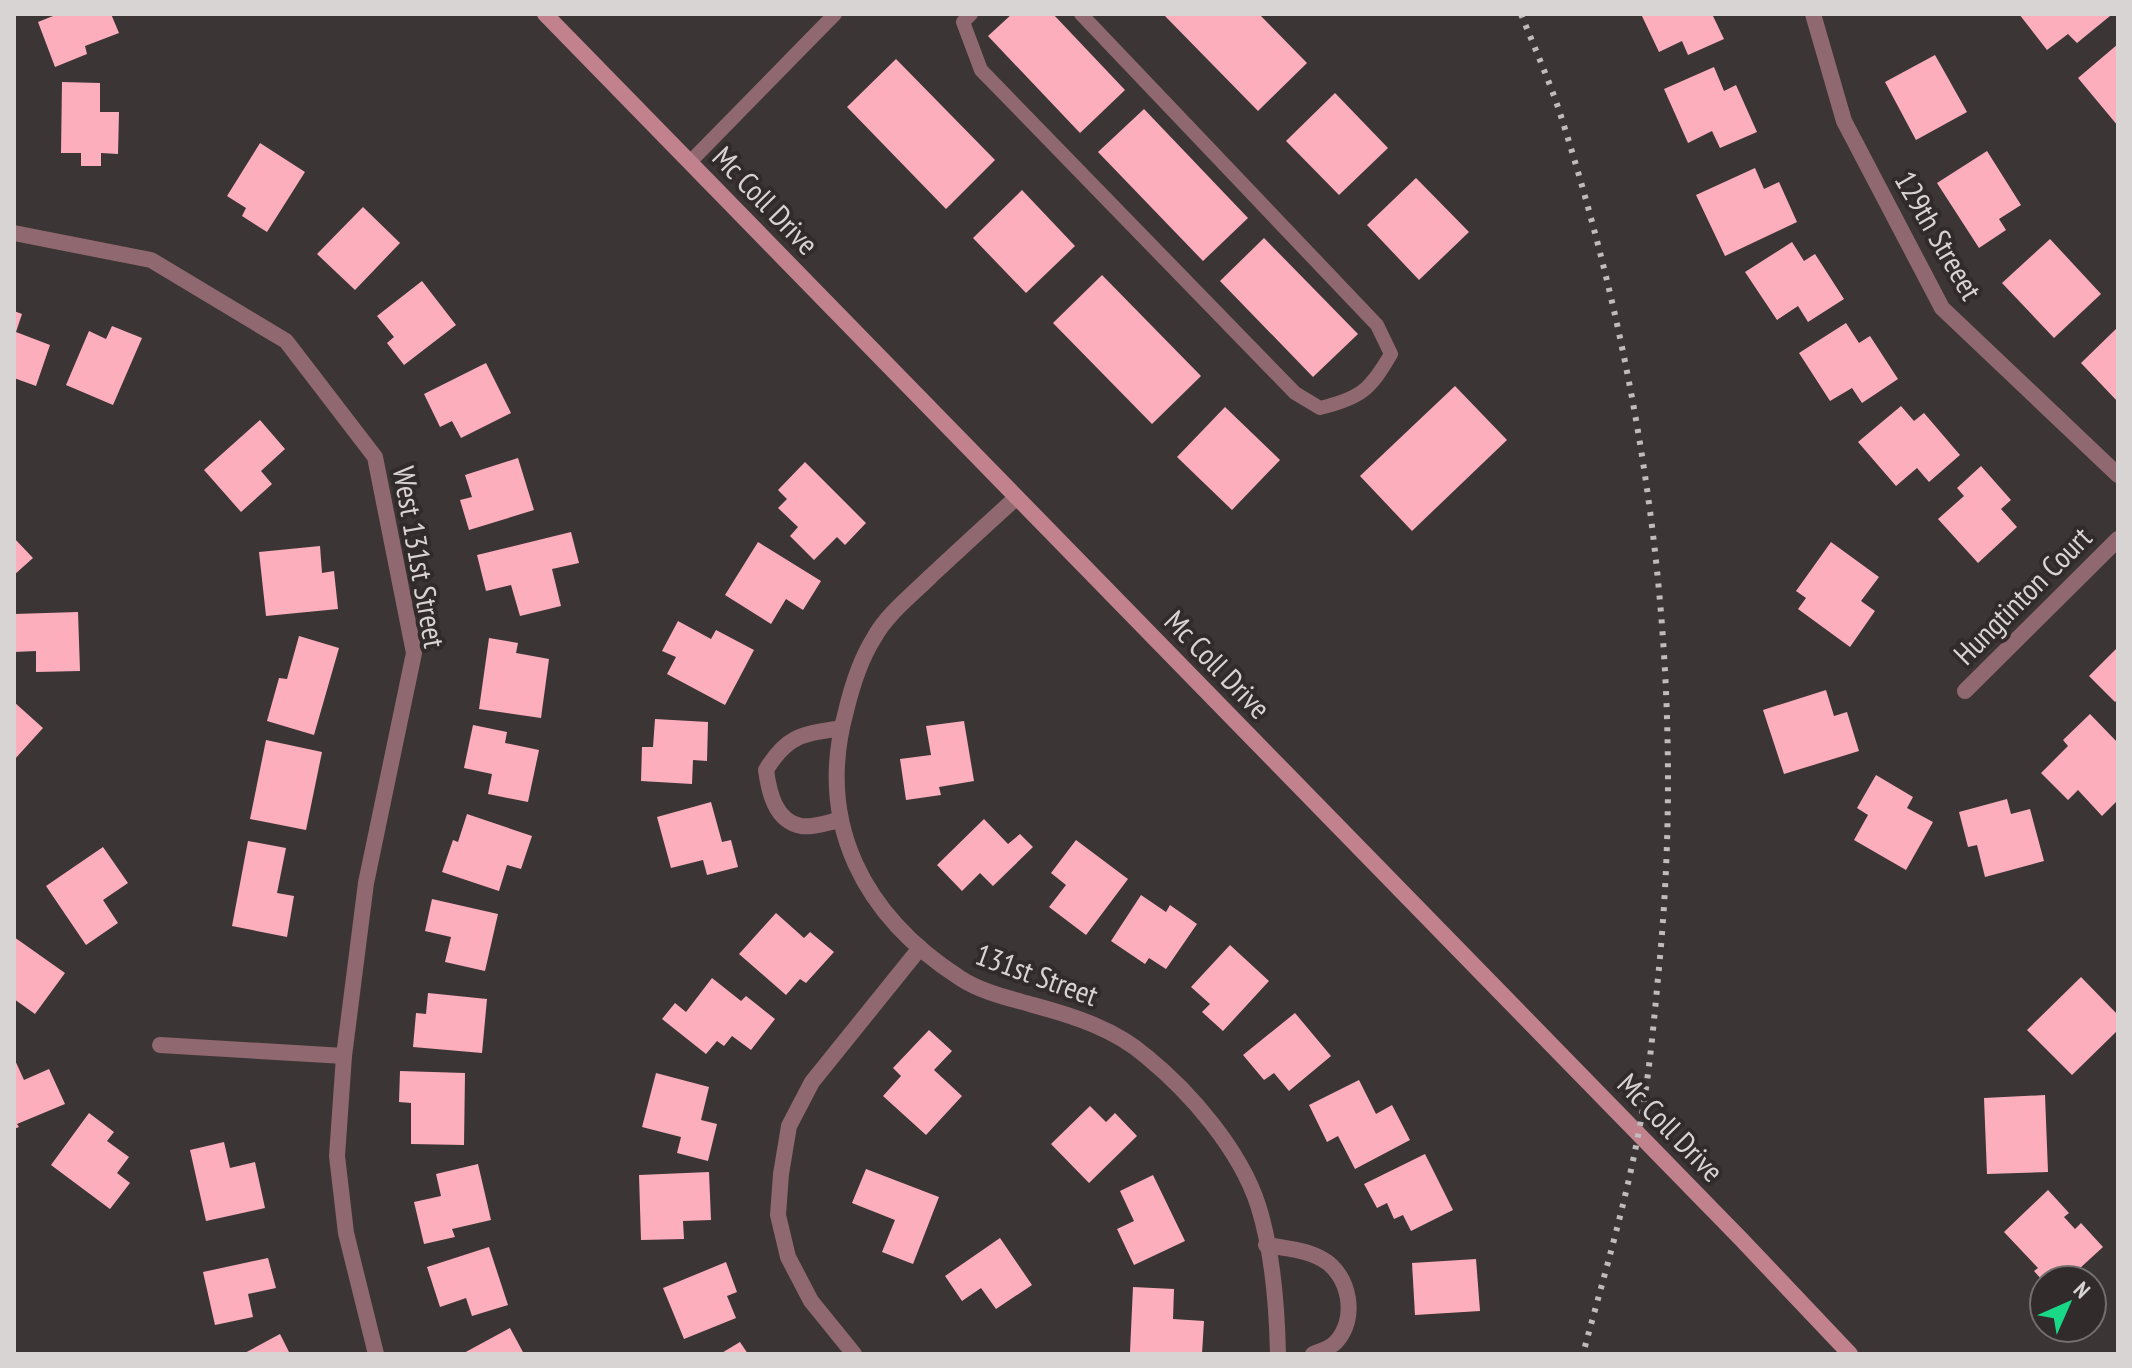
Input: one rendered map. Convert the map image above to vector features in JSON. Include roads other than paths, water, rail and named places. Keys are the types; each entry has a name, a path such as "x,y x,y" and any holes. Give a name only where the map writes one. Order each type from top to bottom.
{"main road":[{"name":"Mc Coll Drive","path":"545,14 1850,1354"}],"street":[{"name":"129th Streeet","path":"1813,14 1844,121 1942,308 2118,475"},
{"name":"West 131st Street","path":"14,233 151,260 286,341 375,457 414,653 366,883 344,1056 337,1156 346,1233 376,1354"},
{"name":"131st Street","path":"1016,498 904,601 874,636 853,682 841,728 836,774 840,820 853,862 869,890 920,948 962,980 1002,996 1062,1012 1109,1031 1146,1055 1182,1089 1217,1130 1258,1204 1277,1301 1278,1354"},
{"name":"Hungtinton Court","path":"1965,691 2118,539"},
{"path":"840,820 803,826 788,821 770,798 766,770 779,749 805,734 841,728"},
{"path":"854,1354 811,1301 788,1257 778,1215 781,1174 789,1126 812,1082 920,948"},
{"path":"160,1045 344,1056"},
{"path":"1266,1245 1302,1251 1323,1259 1341,1274 1348,1299 1346,1323 1335,1344 1313,1354"}],"lane":[{"path":"690,162 835,14"},
{"path":"971,14 963,22 981,70 1295,393 1320,408 1352,400 1377,378 1391,354 1377,325 1081,14"}],"railway":[{"path":"1521,14 1559,110 1617,322 1638,430 1654,539 1664,648 1668,758 1666,868 1650,1060 1631,1168 1583,1354"}]}
